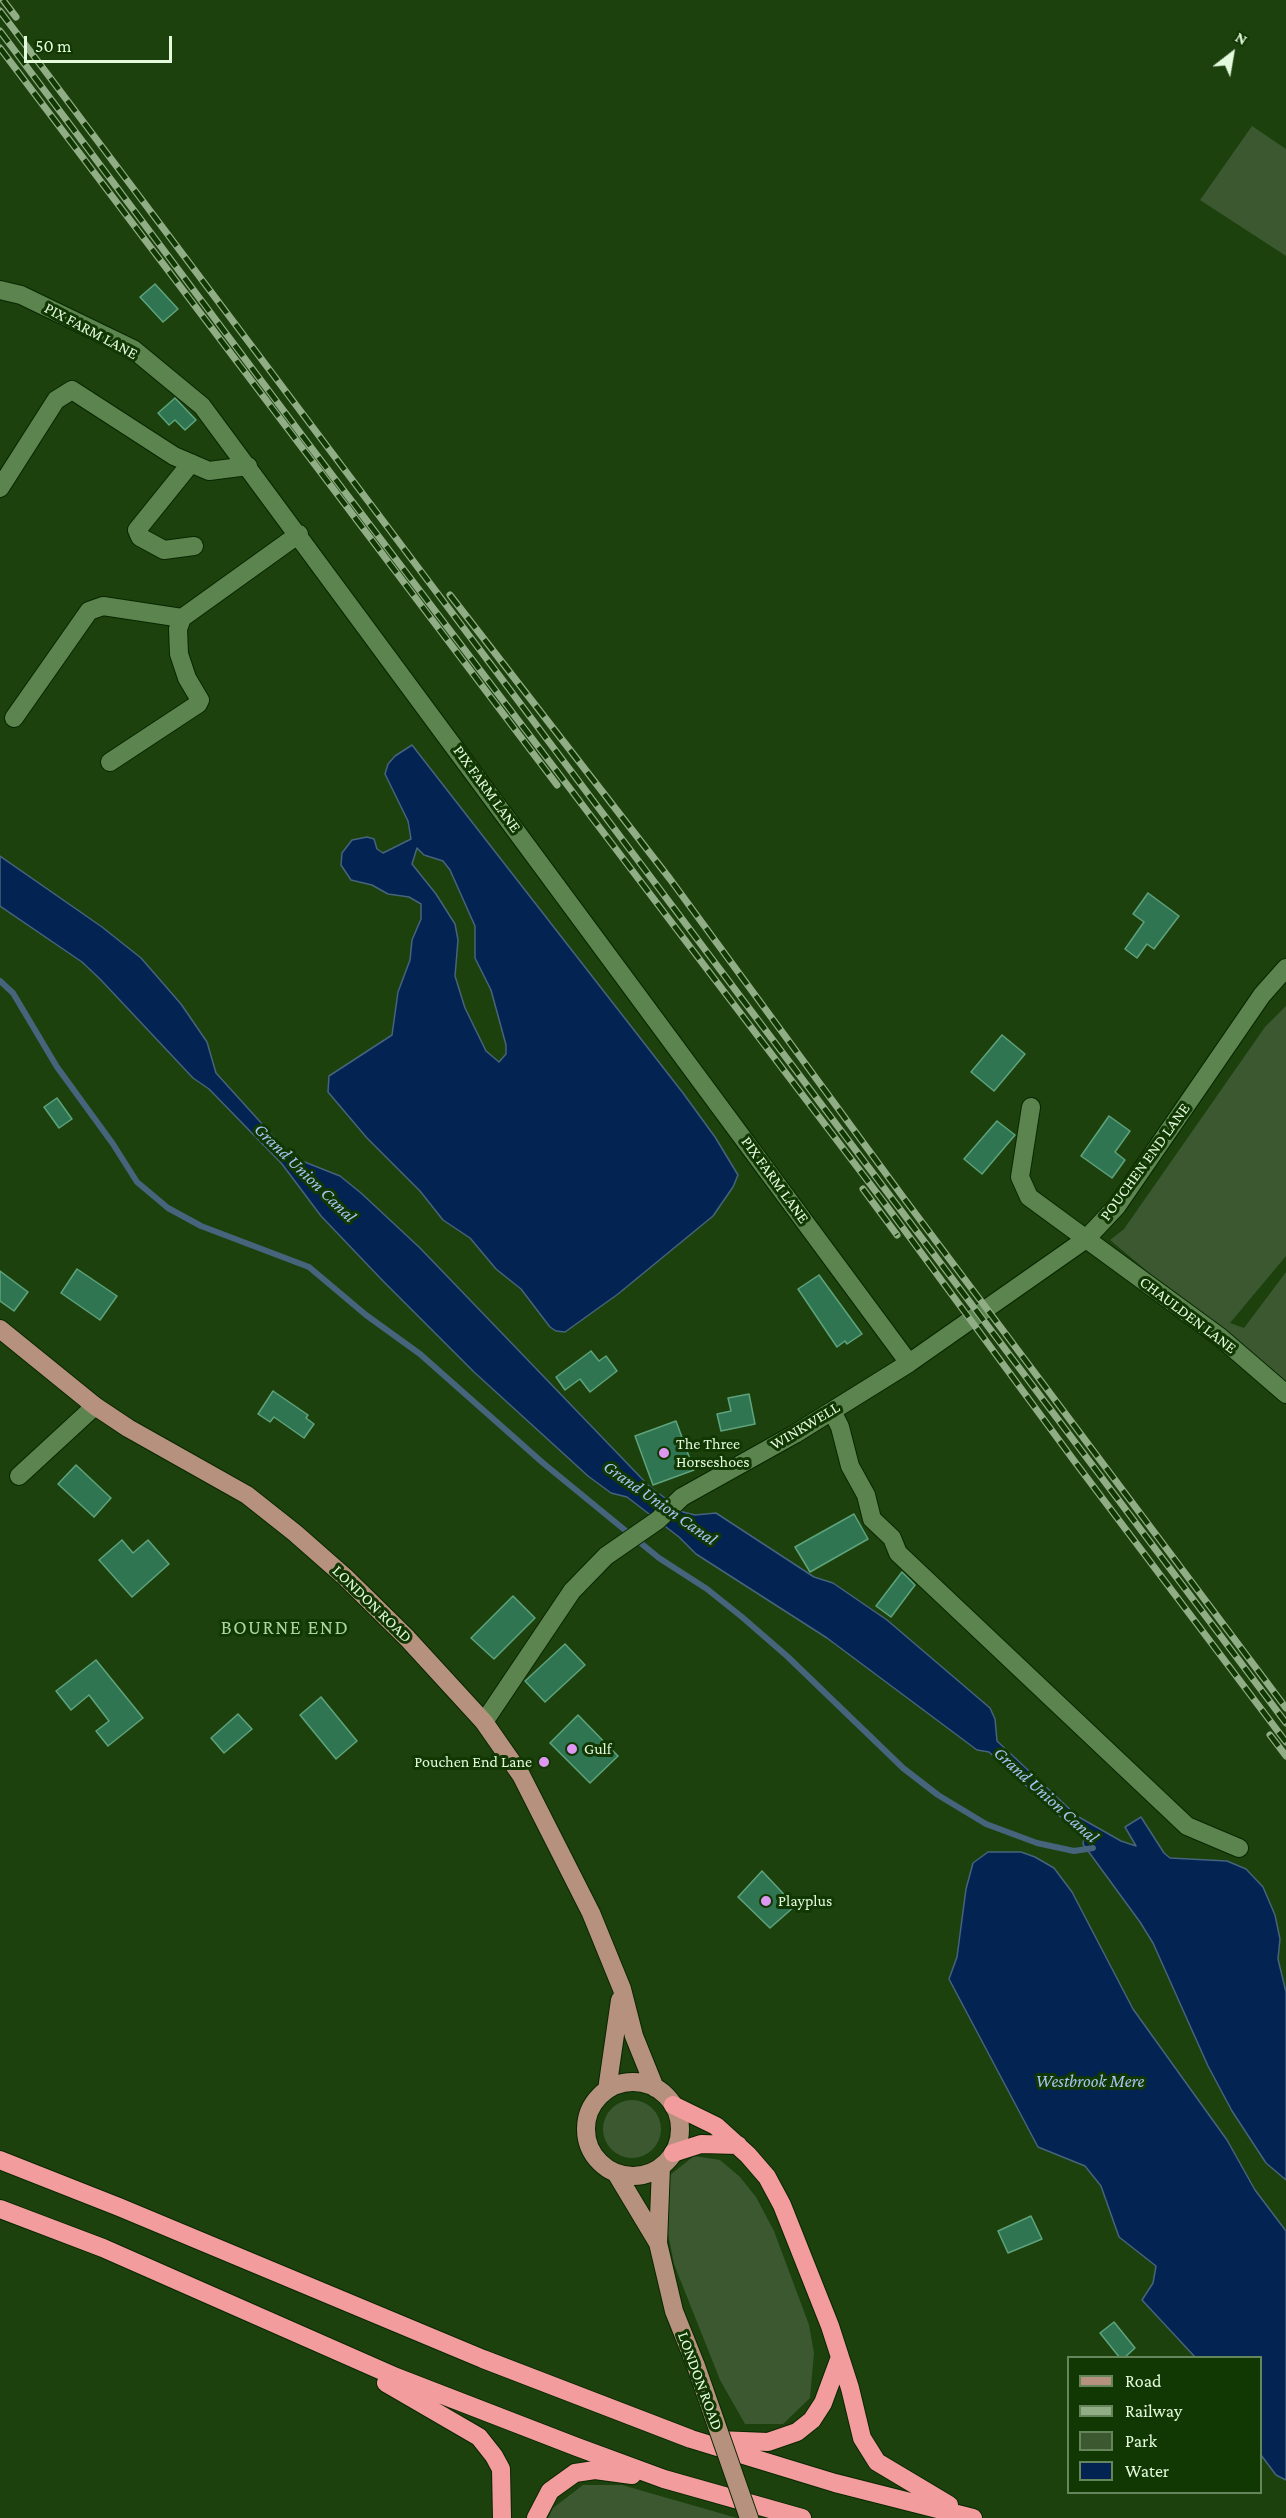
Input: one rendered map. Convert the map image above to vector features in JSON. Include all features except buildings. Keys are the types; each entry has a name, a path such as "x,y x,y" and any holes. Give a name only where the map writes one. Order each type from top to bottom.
{"highway":[{"path":"673,2105 703,2118 738,2145 767,2177 782,2205 840,2358 862,2438 877,2462 972,2518"},
{"path":"673,2153 701,2144 738,2145"},
{"path":"0,2160 119,2207 483,2359 691,2439 835,2483 972,2518"},
{"path":"0,2209 103,2248 396,2377 664,2479 802,2518"},
{"path":"301,2337 462,2424 479,2437 495,2456 501,2469 502,2518"},
{"path":"691,2439 768,2442 797,2432 812,2420 823,2403 840,2358"},
{"path":"536,2518 550,2491 575,2473 595,2470 664,2479"}],"main road":[{"name":"LONDON ROAD","path":"0,1329 95,1406 128,1428 247,1496 295,1533 345,1576 407,1638 483,1722 520,1775 578,1885 622,1989 634,2036 655,2088"},
{"path":"607,2090 622,1989"},
{"path":"630,2082 655,2088 673,2105 680,2129 673,2153 661,2167 646,2174 631,2176 616,2173 598,2160 587,2141 586,2127 589,2112 596,2100 607,2090 630,2082"},
{"name":"LONDON ROAD","path":"661,2167 658,2243 674,2311 696,2366 749,2518"},
{"name":"LONDON ROAD","path":"616,2173 658,2243"}],"street":[{"name":"PIX FARM LANE","path":"0,290 21,295 133,350 202,405 909,1363"},
{"path":"0,488 56,400 72,390 174,456 209,471 248,466"},
{"path":"191,463 137,530 140,537 164,550 194,546"},
{"path":"110,762 198,704 200,700 187,678 179,654 178,629 182,618 299,534"},
{"path":"14,718 89,611 103,606 182,618"},
{"name":"POUCHEN END LANE","path":"909,1363 1086,1239 1117,1206 1262,995 1286,968"},
{"name":"CHAULDEN LANE","path":"1031,1107 1020,1165 1023,1188 1029,1197 1220,1337 1286,1394"},
{"name":"WINKWELL","path":"483,1722 572,1591 606,1556 652,1525 682,1497 832,1411 909,1363"},
{"path":"19,1476 95,1406"},
{"path":"832,1411 840,1427 850,1466 866,1495 872,1519 892,1538 898,1553 1187,1826 1239,1848"}],"green space":[{"path":"1252,126 1286,149 1286,256 1200,200"},
{"path":"1286,1006 1286,1256 1230,1323 1244,1328 1286,1272 1286,1388 1110,1240 1124,1229 1265,1027"},
{"path":"626,2100 638,2100 653,2108 661,2123 661,2135 653,2150 638,2158 626,2158 611,2150 603,2135 603,2123 611,2108"},
{"path":"694,2156 720,2160 740,2177 756,2197 774,2231 809,2325 814,2353 810,2398 783,2424 745,2424 720,2380 674,2264 663,2208 670,2175"},
{"path":"583,2485 622,2485 737,2518 548,2518 553,2508"}],"water":[{"path":"412,745 683,1093 715,1137 738,1175 733,1187 713,1216 618,1294 565,1332 556,1331 550,1327 521,1289 496,1269 470,1238 443,1220 420,1191 367,1138 328,1092 329,1076 392,1035 398,992 410,960 412,940 421,919 421,904 409,897 388,894 372,885 351,880 341,865 342,853 352,840 367,837 374,839 377,849 383,853 411,839 408,821 385,774 388,764 395,756","holes":["417,848 424,855 443,861 450,870 475,926 475,958 491,990 506,1045 506,1054 499,1062 486,1051 465,1008 455,976 458,940 455,924 436,894 412,864"]},
{"name":"Grand Union Canal","path":"0,856 102,927 141,958 181,1004 207,1042 216,1073 292,1157 340,1176 361,1193 420,1248 648,1485 683,1512 695,1515 716,1513 814,1577 833,1583 887,1620 990,1708 995,1719 997,1741 1077,1816 1121,1841 1136,1846 1125,1827 1141,1817 1164,1853 1170,1858 1227,1861 1246,1869 1263,1887 1275,1915 1280,1939 1278,1959 1286,1992 1286,2180 1266,2163 1232,2111 1208,2066 1153,1943 1083,1844 1084,1838 989,1752 977,1750 827,1638 696,1554 679,1537 627,1497 611,1493 588,1476 474,1372 383,1281 321,1216 282,1164 209,1089 193,1078 100,979 82,962 0,906"},
{"name":"Westbrook Mere","path":"988,1852 1021,1852 1054,1868 1072,1892 1133,2009 1227,2140 1255,2190 1286,2231 1286,2480 1276,2475 1262,2456 1262,2356 1194,2356 1142,2300 1153,2283 1156,2266 1119,2237 1101,2186 1085,2166 1038,2147 949,1979 957,1957 966,1889 973,1863"}],"waterway":[{"name":"Grand Union Canal","path":"0,981 13,993 57,1067 113,1144 137,1182 168,1208 201,1226 309,1267 366,1315 420,1354 543,1463 659,1558 707,1589 742,1617 788,1657 903,1768 938,1795 986,1824 1037,1843 1074,1851 1093,1848"}],"railway":[{"path":"3,0 16,17"},
{"path":"0,11 1286,1723"},
{"path":"0,31 310,446 886,1205 1075,1462 1286,1742"},
{"path":"0,48 557,785"},
{"path":"450,595 670,879 903,1197 1286,1708"},
{"path":"863,1189 897,1235"},
{"path":"1270,1735 1286,1756"}],"place":[{"name":"The Three Horseshoes","path":"664,1453"},
{"name":"Gulf","path":"572,1749"},
{"name":"Pouchen End Lane","path":"544,1762"},
{"name":"Playplus","path":"766,1901"}],"district":[{"name":"BOURNE END","path":"285,1628"}]}
